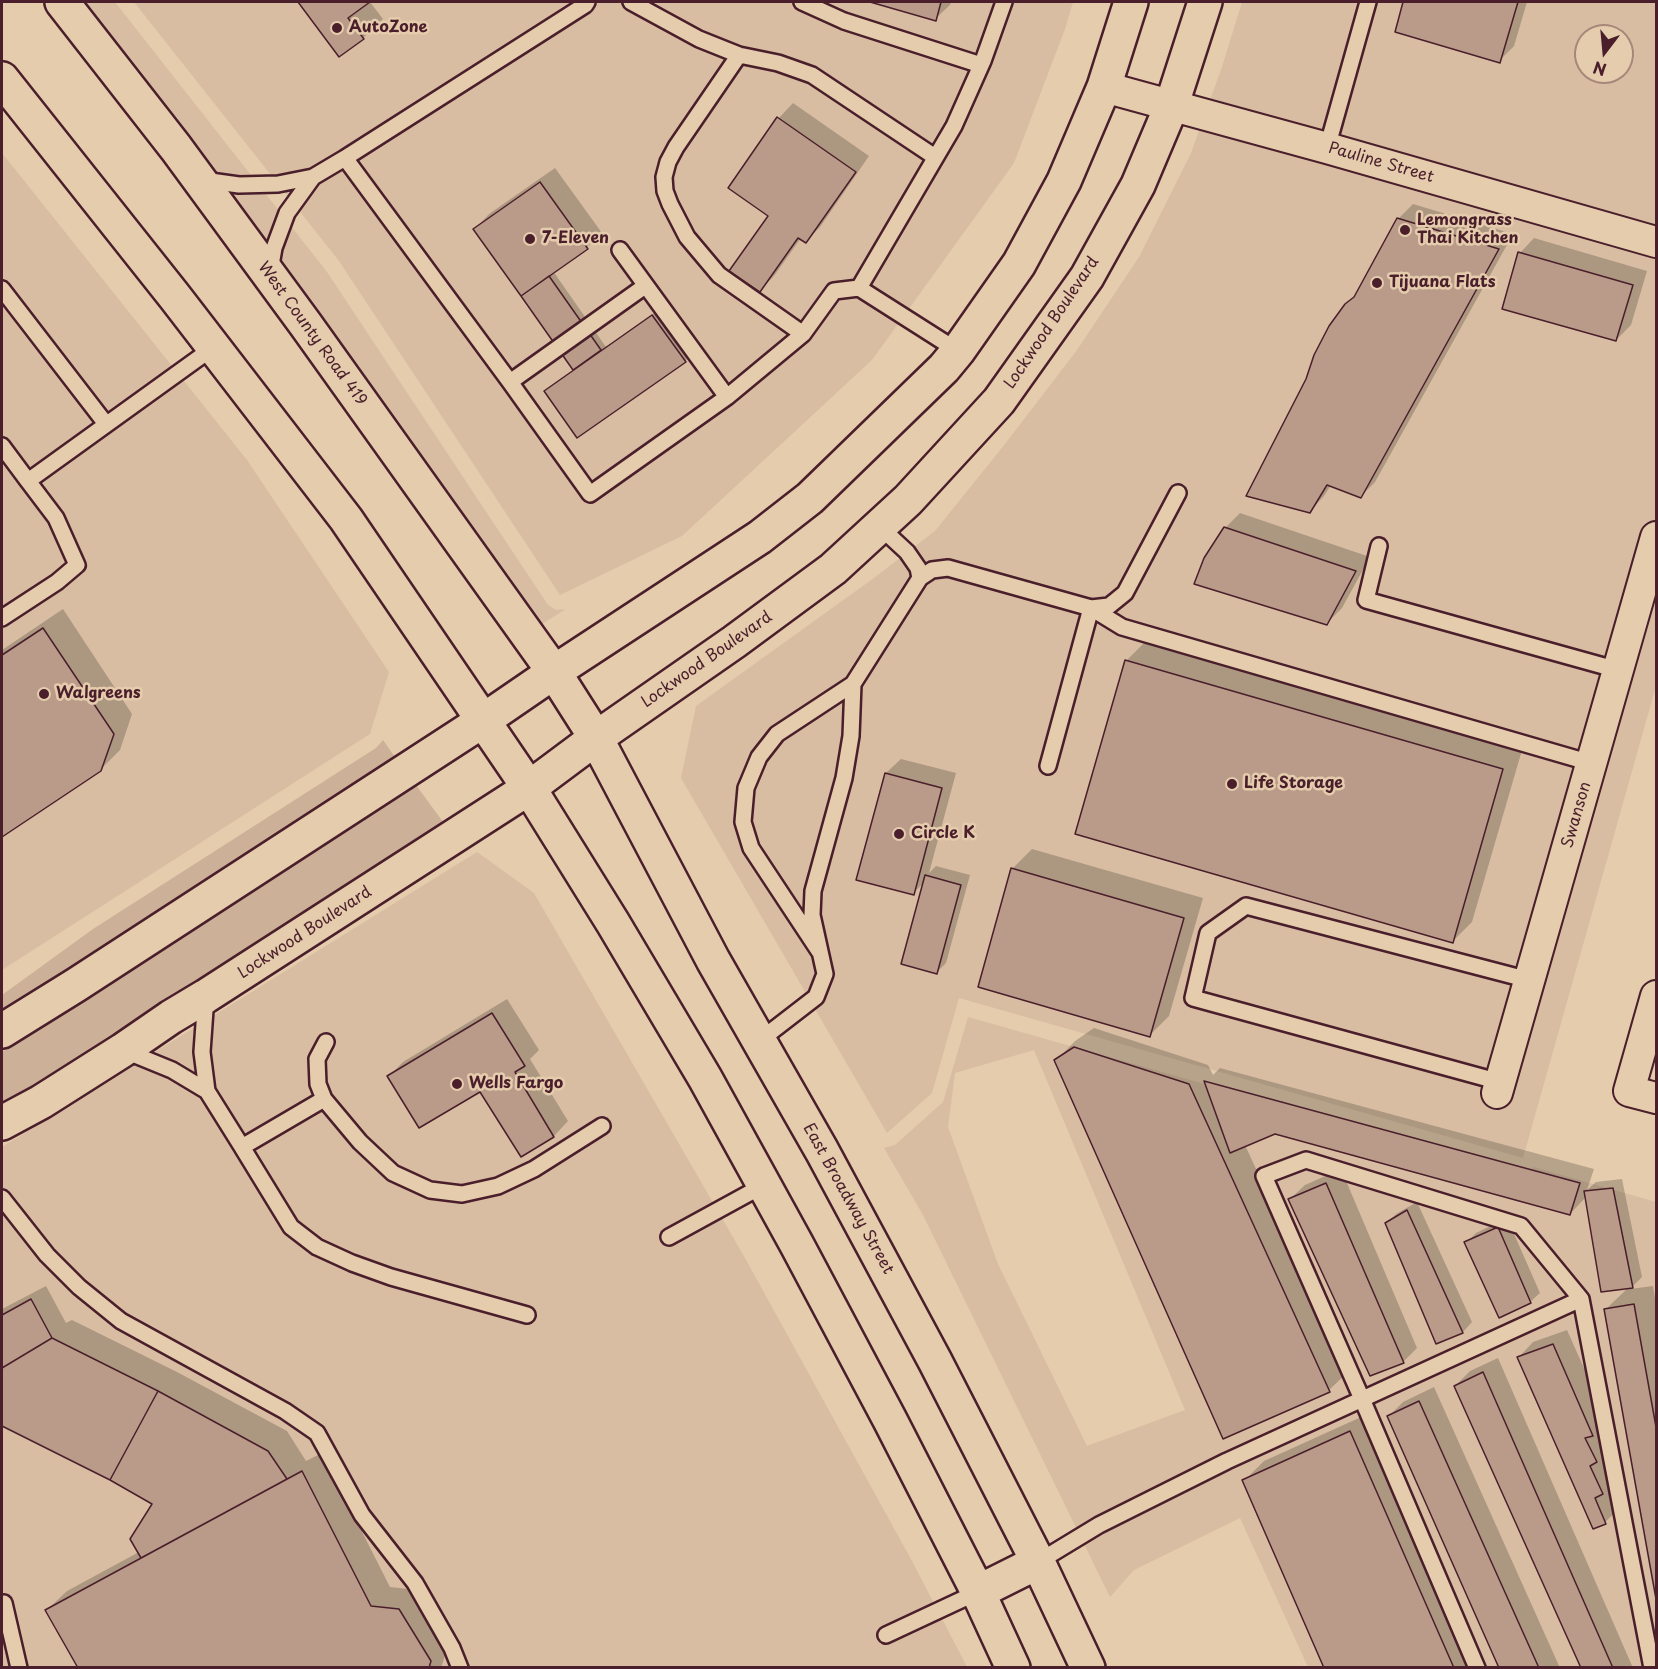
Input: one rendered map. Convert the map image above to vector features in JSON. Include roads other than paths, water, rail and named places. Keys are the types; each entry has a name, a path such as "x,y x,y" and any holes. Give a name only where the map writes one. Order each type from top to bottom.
{"main road":[{"name":"West County Road 419","path":"62,2 200,180 269,275 554,672 596,738"},
{"path":"2,1031 484,720 760,537 810,498 944,368 1024,254 1065,181 1104,87 1131,2"},
{"name":"Lockwood Boulevard","path":"2,1123 41,1102 123,1050 529,788 833,569 908,500 999,401 1087,277 1138,185 1170,106 1205,2"},
{"path":"2,79 214,347 346,519 529,788 699,1067 764,1185 890,1420 978,1592 1013,1668"},
{"name":"East Broadway Street","path":"596,738 713,960 822,1151 935,1361 1038,1562 1088,1668"},
{"path":"978,1592 1038,1562"}],"street":[{"name":"Pauline Street","path":"1104,87 1656,242"},
{"name":"Swanson","path":"1499,1087 1656,537"},
{"path":"1656,996 1629,1091 1656,1098"}],"lane":[{"path":"200,180 243,185 278,184 313,177 587,2"},
{"path":"631,2 699,39 739,55 778,63 812,75 935,157"},
{"path":"802,2 844,21 981,65"},
{"path":"858,288 954,126 981,65 1004,2"},
{"path":"1327,148 1368,2"},
{"path":"739,55 676,147 664,177 665,191 687,237 719,275 803,334"},
{"path":"345,158 590,494 728,397 803,334 834,291 858,288 958,351"},
{"path":"269,275 274,248 287,213 313,177"},
{"path":"620,250 728,397"},
{"path":"510,382 645,286"},
{"path":"2,289 106,424"},
{"path":"28,481 214,347"},
{"path":"2,447 56,518 77,565 57,582 2,618"},
{"path":"1091,608 1109,606 1125,593 1178,493"},
{"path":"879,526 907,552 918,568 920,578"},
{"path":"1379,546 1366,600 1618,670"},
{"path":"759,1041 816,997 825,974 819,951 805,917 751,848 743,822 746,788 759,757 777,734 853,684 920,578 932,570 948,567 1091,608 1122,627 1592,763"},
{"path":"1048,766 1091,608"},
{"path":"805,917 844,778 851,736 853,684"},
{"path":"1499,1087 1193,998 1208,933 1246,906 1529,980"},
{"path":"206,996 202,1052 207,1091 291,1227 317,1247 352,1263 391,1277 527,1315"},
{"path":"326,1042 317,1059 318,1084 324,1099 360,1142 393,1173 430,1190 462,1194 498,1186 525,1173 602,1126"},
{"path":"123,1050 172,1070 207,1091"},
{"path":"242,1147 324,1099"},
{"path":"1477,1668 1264,1176 1306,1160 1521,1226 1581,1299 1652,1668"},
{"path":"669,1237 764,1185"},
{"path":"2,1198 47,1255 79,1287 121,1321 285,1411 317,1432 362,1515 415,1583 452,1648 460,1668"},
{"path":"1038,1562 1110,1519 1227,1461 1581,1299"},
{"path":"886,1635 978,1592"},
{"path":"4,1604 20,1668"}],"place":[{"name":"AutoZone","path":"337,28"},
{"name":"Lemongrass Thai Kitchen","path":"1405,230"},
{"name":"7-Eleven","path":"530,239"},
{"name":"Tijuana Flats","path":"1377,283"},
{"name":"Walgreens","path":"44,694"},
{"name":"Life Storage","path":"1232,784"},
{"name":"Circle K","path":"899,834"},
{"name":"Wells Fargo","path":"457,1084"}]}
